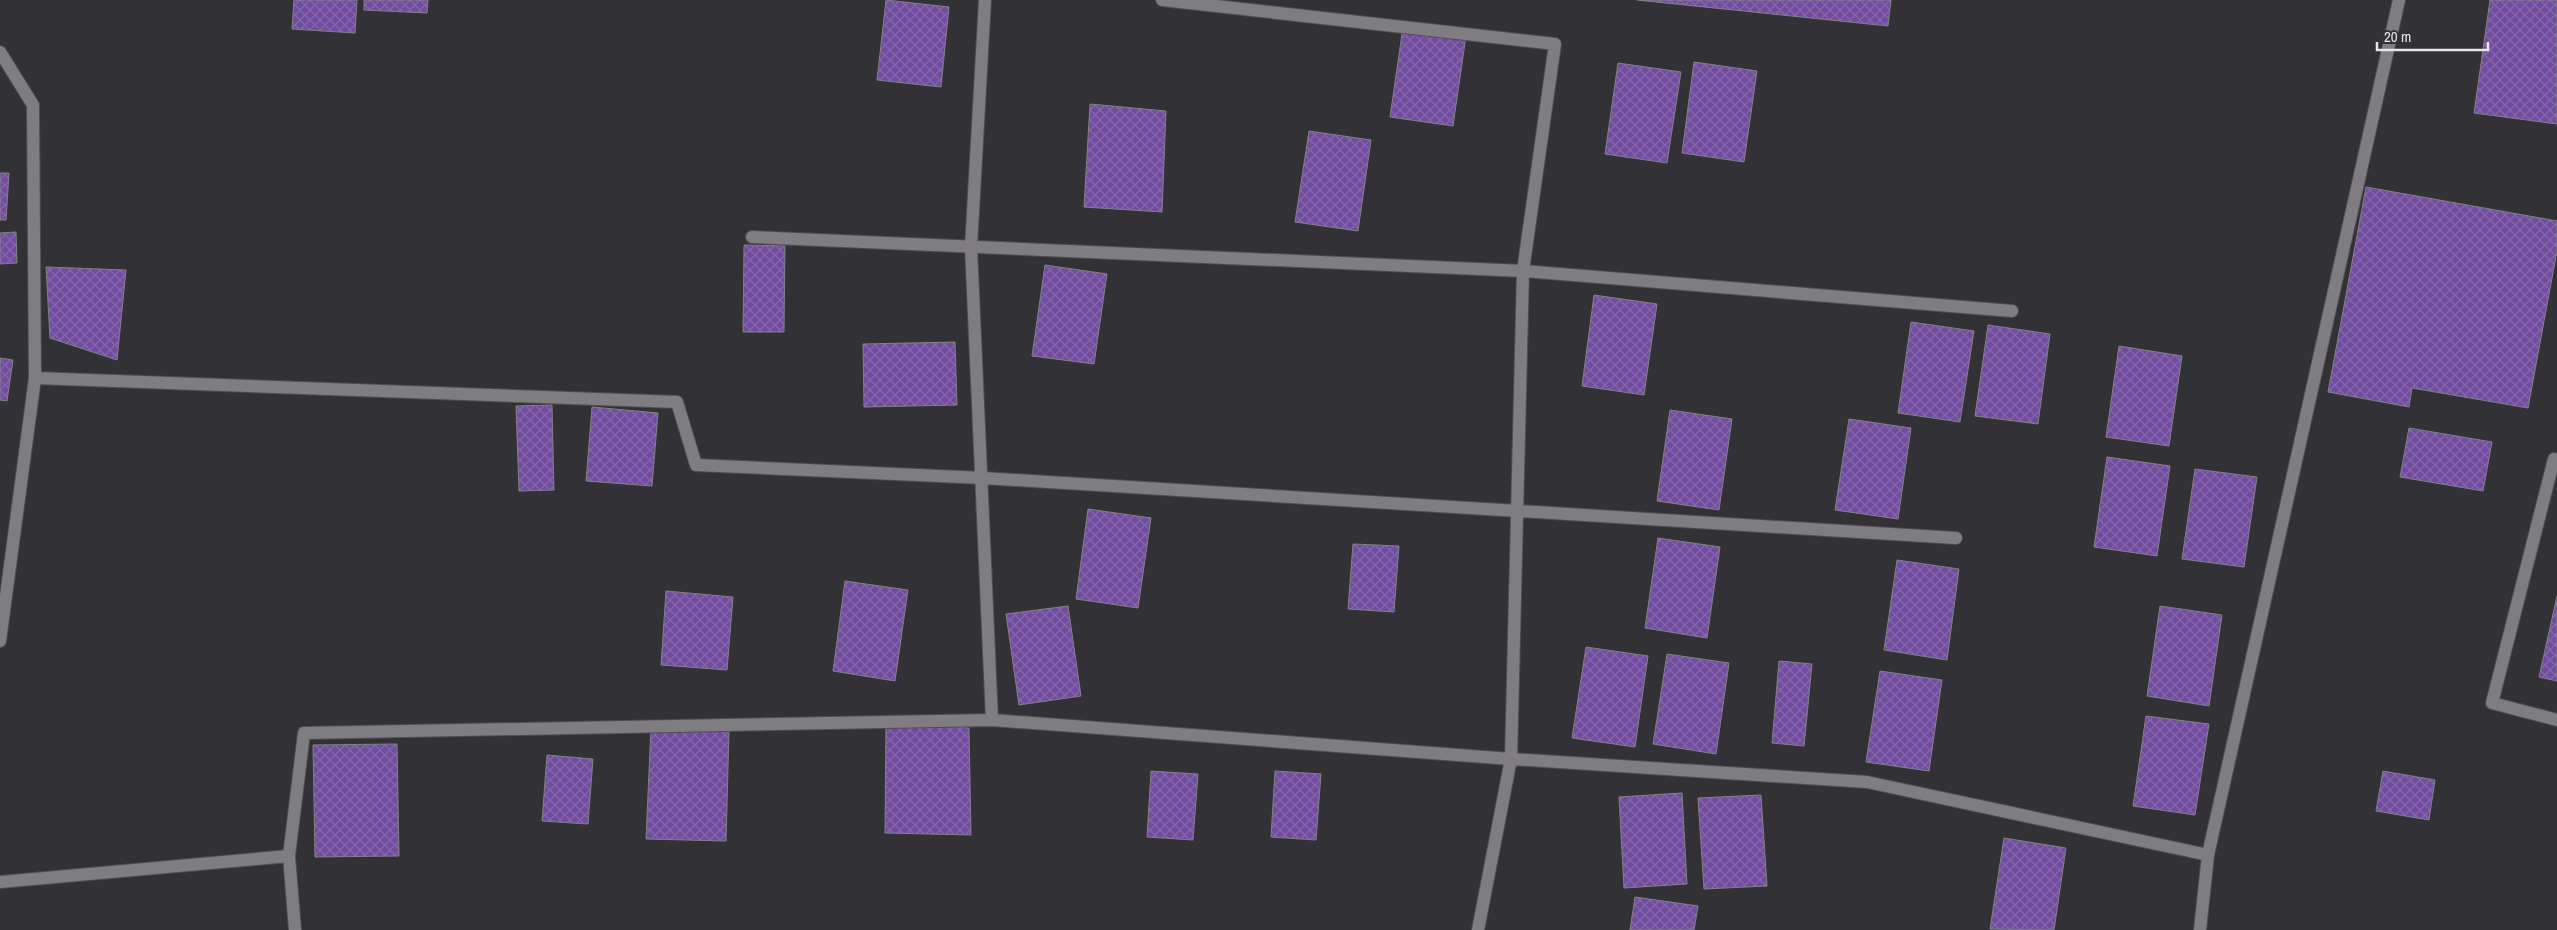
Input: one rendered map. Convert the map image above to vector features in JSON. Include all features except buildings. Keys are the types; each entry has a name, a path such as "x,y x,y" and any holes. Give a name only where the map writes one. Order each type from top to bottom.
{"street":[{"path":"985,0 971,247 983,478 992,720"},
{"path":"1162,0 1555,44 1523,271 1511,759 1478,930"},
{"path":"2200,930 2208,855 2399,0"},
{"path":"0,52 33,105 35,378 0,641"},
{"path":"752,237 1523,271 2012,311"},
{"path":"35,378 677,402 696,465 983,478 1956,538"},
{"path":"2554,459 2492,703 2557,720"},
{"path":"295,930 289,856 304,733 992,720 1511,759 1867,782 2208,855"},
{"path":"0,882 289,856"}]}
